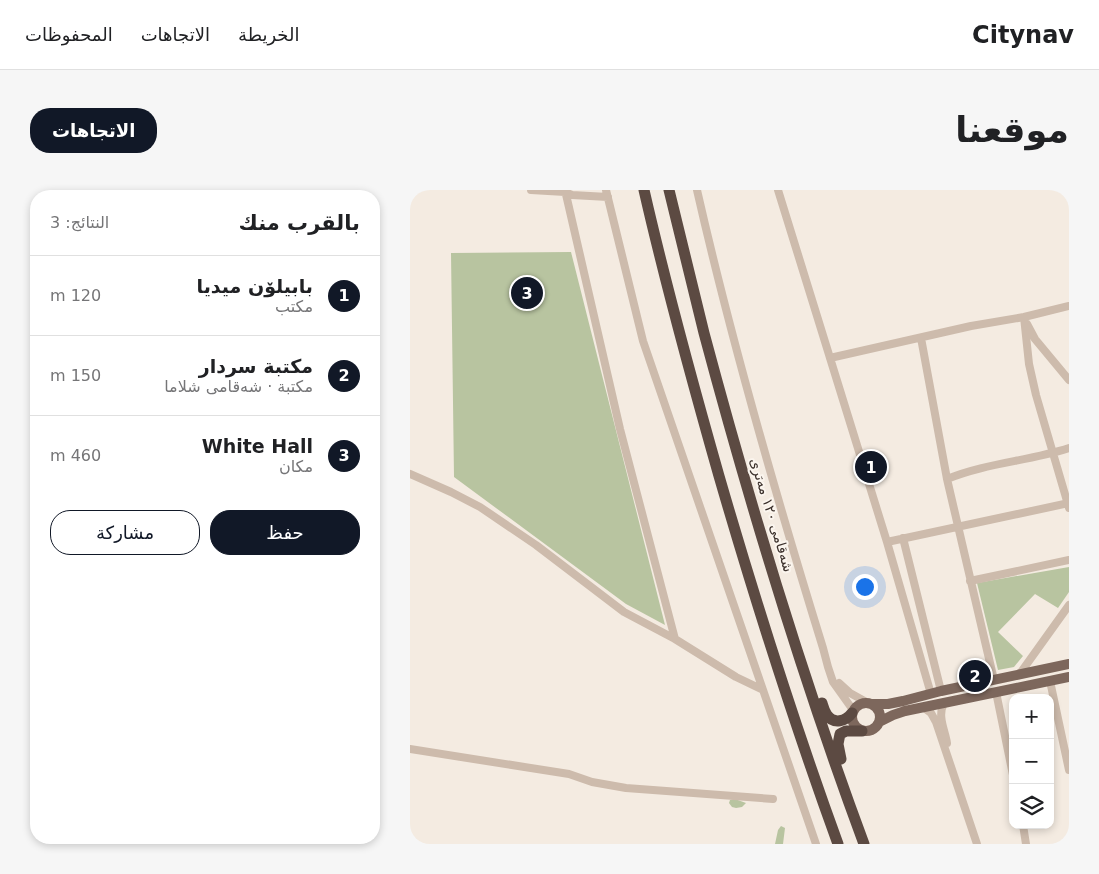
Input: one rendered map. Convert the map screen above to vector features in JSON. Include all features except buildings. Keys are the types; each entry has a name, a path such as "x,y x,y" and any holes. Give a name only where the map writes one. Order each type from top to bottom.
{"highway":[{"path":"644,190 679,331 734,526 797,727 838,844"},
{"name":"شەقامی ١٢٠ مەتری","path":"669,190 703,326 755,516 804,670 864,844"},
{"path":"804,670 818,692 829,718 842,720 847,718 853,711"},
{"path":"849,804 846,775 838,748 838,741 840,734 846,730 862,731"}],"main road":[{"path":"1069,664 888,704 860,704 853,711 852,721 854,726 862,731 870,731 880,722 899,712 1069,677"},
{"path":"870,703 876,706 880,714 880,722"}],"street":[{"path":"531,190 565,191 572,194 607,194 643,341 816,844"},
{"path":"697,190 749,397 787,531 828,667 834,682 853,711"},
{"path":"778,190 887,542 936,692"},
{"path":"565,191 620,429 674,639"},
{"path":"830,358 1069,306"},
{"path":"887,542 1069,505 1039,406 1029,364 1024,317"},
{"path":"1024,317 1035,339 1069,380"},
{"path":"921,338 946,479 994,680"},
{"path":"946,479 977,469 1054,453 1069,448"},
{"path":"410,474 480,506 536,545 624,612 764,690"},
{"path":"903,538 936,692"},
{"path":"970,581 1069,560"},
{"path":"1019,675 1069,606"},
{"path":"823,648 838,682 850,693 870,703"},
{"path":"1050,681 1069,770"},
{"path":"996,692 1009,755"},
{"path":"944,703 940,716 951,765"},
{"path":"922,707 934,718 977,844"},
{"path":"410,749 569,774 592,782 626,788 772,799"},
{"path":"1024,829 1026,844"}],"green space":[{"path":"571,252 665,625 626,604 454,477 451,253"},
{"path":"1069,567 1069,592 1058,608 1035,594 998,632 1023,656 1014,667 998,670 977,583"},
{"path":"735,799 746,803 742,807 732,807 729,803 730,800"},
{"path":"781,826 785,828 783,844 775,844 778,830"}],"place":[{"name":"White Hall","path":"527,293"},
{"name":"بابیلۆن میدیا","path":"871,467"},
{"name":"مكتبة سردار","path":"975,676"}]}
